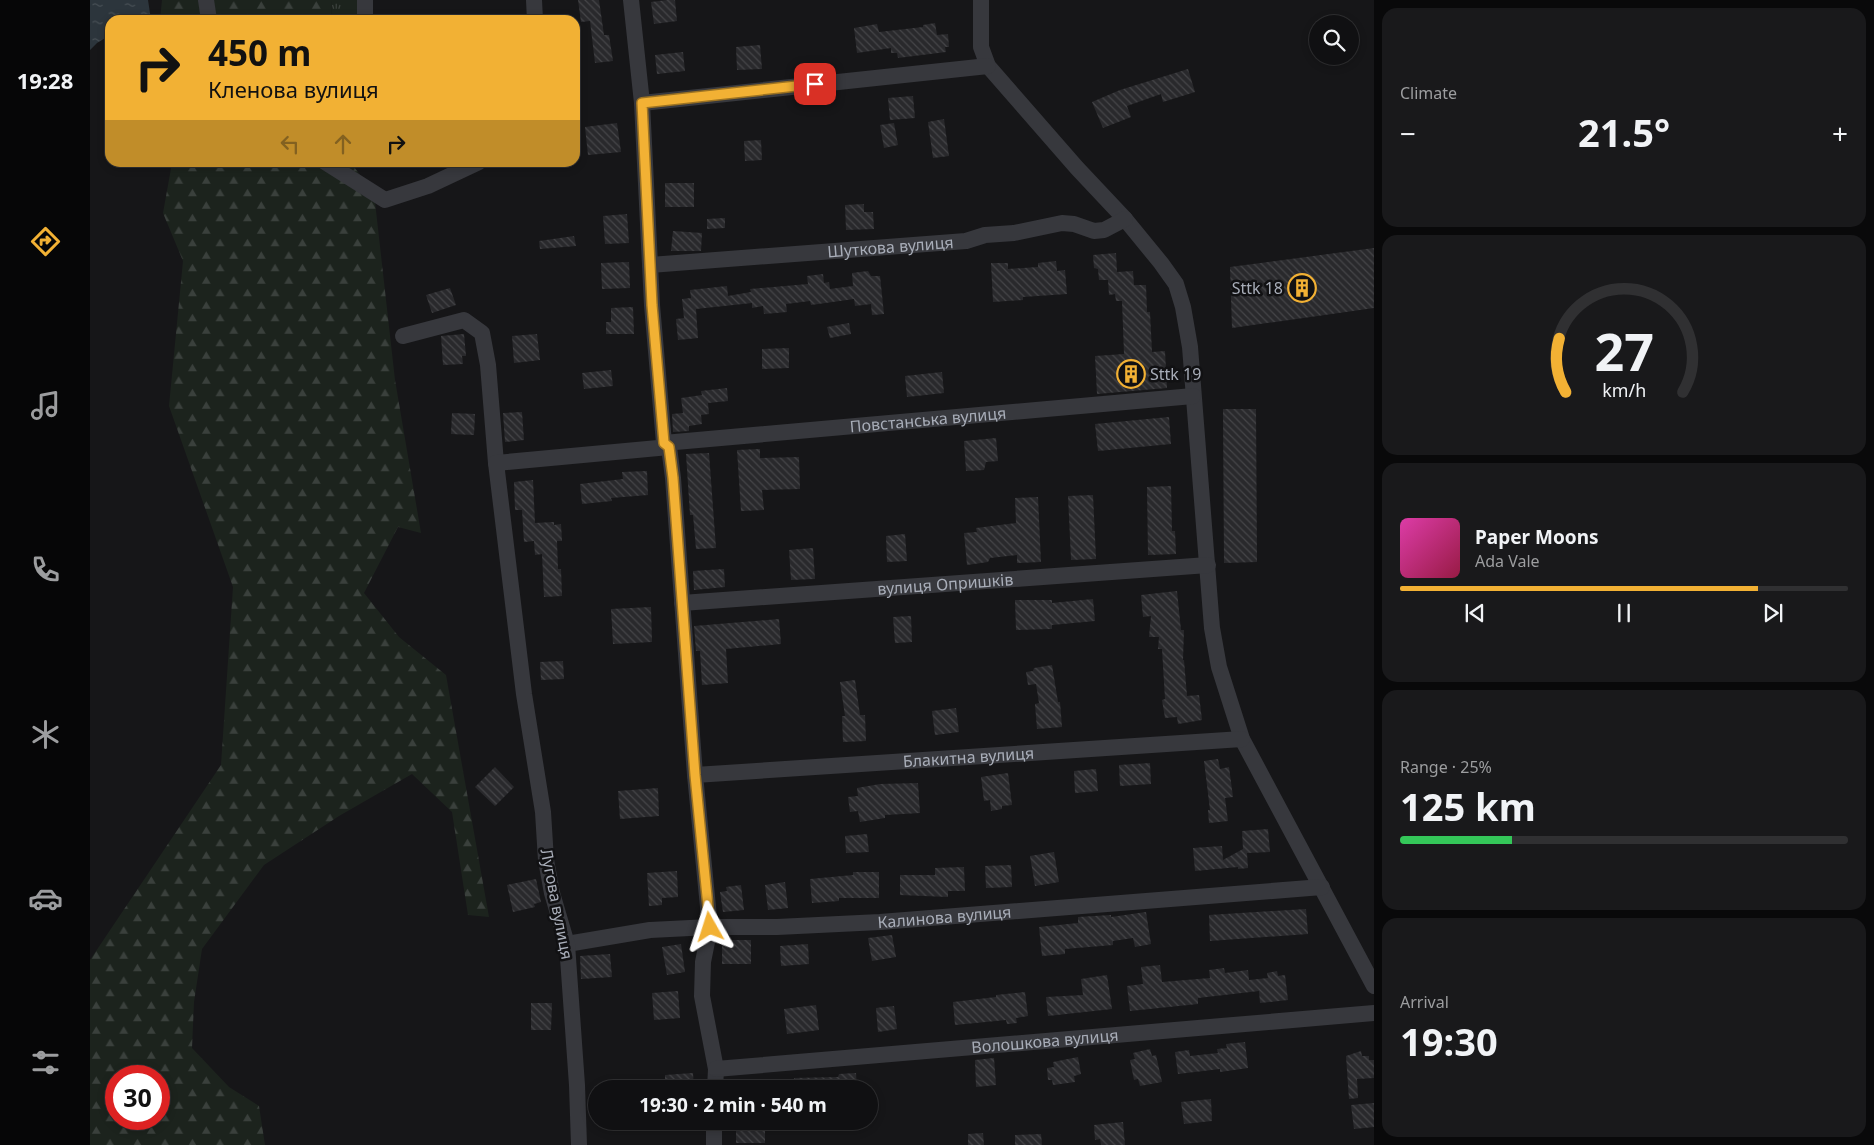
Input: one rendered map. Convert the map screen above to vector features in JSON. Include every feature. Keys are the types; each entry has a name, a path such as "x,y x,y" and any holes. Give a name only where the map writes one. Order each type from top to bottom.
{"street":[{"path":"206,0 208,15"},
{"path":"365,0 365,15"},
{"path":"534,0 535,15"},
{"path":"632,0 642,103 652,305 682,603 695,775 710,927 703,962 702,996 716,1069 715,1080"},
{"path":"981,0 981,47 988,66 1077,168 1125,219 1176,284 1183,306 1190,347 1212,628 1219,667 1242,739 1374,986"},
{"path":"642,103 988,66"},
{"path":"333,167 385,200 428,186 468,167"},
{"name":"Шуткова вулиця","path":"650,265 966,241 1062,223 1074,224 1094,231 1104,230 1125,219"},
{"name":"Лугова вулиця","path":"402,336 464,320 482,333 488,365 496,464 524,694 543,812 546,860 552,893 567,944 577,1085 579,1145"},
{"name":"Повстанська вулиця","path":"496,464 666,445 1193,396"},
{"name":"вулиця Опришків","path":"682,603 1208,565"},
{"name":"Блакитна вулиця","path":"695,775 1242,739"},
{"name":"Калинова вулиця","path":"567,944 650,930 880,922 1322,888"},
{"name":"Волошкова вулиця","path":"716,1069 1374,1013"},
{"path":"714,1130 714,1145"}],"green space":[{"path":"162,0 331,0 332,15 160,15"},
{"path":"331,0 365,0 365,15 332,15"},
{"path":"171,167 354,167 374,193 395,380 421,533 398,527 364,593 399,637 446,675 489,917 468,915 452,812 412,774 339,816 264,865 202,949 194,1002 192,1048 229,1087 259,1106 265,1145 90,1145 90,960 221,765 233,587 169,406 183,261 163,213"}],"water":[{"path":"90,0 148,0 150,15 105,15 105,38 90,50"}],"building":[{"path":"578,0 599,0 604,35 609,35 613,61 595,63 590,21 581,22"},
{"path":"675,0 677,21 654,24 651,2"},
{"path":"935,23 937,35 948,34 949,47 945,47 946,52 898,58 897,53 891,53 891,48 857,53 854,28 877,24 879,32 923,27 923,25"},
{"path":"760,45 762,69 737,70 736,47"},
{"path":"683,52 685,71 657,74 655,55"},
{"path":"1188,69 1195,92 1163,102 1161,94 1127,106 1131,117 1103,128 1092,102 1120,90"},
{"path":"913,96 915,118 890,120 888,98"},
{"path":"944,119 949,156 933,158 928,122"},
{"path":"617,123 621,152 588,155 585,127"},
{"path":"894,123 898,145 884,148 880,125"},
{"path":"761,140 762,160 745,161 744,141"},
{"path":"665,183 694,183 694,207 665,207"},
{"path":"864,204 864,212 873,212 874,229 846,230 845,205"},
{"path":"627,214 629,243 605,244 603,216"},
{"path":"725,218 725,228 707,229 707,219"},
{"path":"673,231 702,233 701,251 671,251"},
{"path":"574,236 576,246 540,249 539,241"},
{"name":"Sttk 18","path":"1374,248 1374,308 1232,328 1230,267"},
{"path":"1116,253 1117,272 1133,271 1134,285 1146,285 1147,312 1150,312 1152,352 1165,351 1167,388 1097,394 1095,356 1124,354 1122,301 1116,301 1115,294 1109,295 1108,280 1099,280 1098,269 1094,268 1093,255"},
{"path":"1056,261 1057,271 1065,270 1067,294 1023,297 1023,300 993,302 991,263 1008,263 1008,269 1038,267 1038,263"},
{"path":"629,262 630,288 602,289 601,263"},
{"path":"868,271 871,276 880,276 884,314 872,315 871,304 855,306 854,299 811,305 810,301 786,304 787,312 764,314 763,306 752,308 752,303 696,309 698,338 678,340 676,319 684,318 682,299 691,298 690,290 727,286 728,296 751,292 750,289 808,284 807,276 823,274 824,283 829,282 830,289 853,286 852,273"},
{"path":"450,288 456,305 432,313 426,295"},
{"path":"633,307 634,334 606,334 606,322 611,322 611,308"},
{"path":"849,323 851,334 830,338 827,327"},
{"path":"464,334 466,356 462,356 463,364 443,365 441,336"},
{"path":"537,334 540,360 514,363 512,336"},
{"path":"789,348 789,368 762,369 762,349"},
{"path":"611,370 613,386 584,389 582,373"},
{"path":"942,372 944,393 907,397 905,376"},
{"path":"727,388 728,401 708,403 709,414 701,415 702,424 689,426 689,431 673,432 672,414 683,413 681,398 702,395 701,391"},
{"path":"1223,409 1256,409 1257,562 1224,563"},
{"path":"522,412 524,440 505,442 503,413"},
{"path":"452,413 475,414 474,435 451,434"},
{"path":"1169,417 1171,444 1098,451 1095,424"},
{"path":"996,438 998,461 986,462 984,470 966,471 964,441"},
{"path":"760,449 760,458 799,457 800,489 762,490 764,510 741,511 737,450"},
{"path":"709,453 716,548 696,549 693,515 690,515 686,454"},
{"path":"647,471 648,495 611,498 612,501 582,504 580,484 623,479 622,472"},
{"path":"533,480 535,523 554,522 554,525 561,524 562,541 557,541 558,569 561,569 562,596 544,597 542,554 535,555 534,541 524,542 522,510 515,510 514,482"},
{"path":"1171,486 1172,531 1175,531 1176,554 1148,555 1147,487"},
{"path":"1093,495 1096,559 1071,560 1068,496"},
{"path":"1038,497 1041,562 1017,563 1017,555 990,558 988,562 967,565 964,533 977,532 976,528 1016,523 1015,498"},
{"path":"905,534 907,561 887,562 886,536"},
{"path":"813,548 815,579 791,580 789,550"},
{"path":"724,569 725,587 694,590 693,571"},
{"path":"1177,591 1181,630 1184,630 1183,660 1187,696 1199,695 1202,720 1178,724 1177,717 1165,718 1162,700 1165,699 1162,649 1158,649 1159,637 1149,637 1151,616 1143,617 1141,595"},
{"path":"1093,599 1095,621 1052,625 1052,629 1016,630 1015,600 1052,600 1052,603"},
{"path":"651,607 652,642 613,644 611,609"},
{"path":"911,616 912,642 895,643 893,617"},
{"path":"779,619 781,644 726,649 728,683 702,685 700,651 696,651 694,626"},
{"path":"563,661 564,679 541,680 540,662"},
{"path":"1052,665 1058,702 1060,702 1062,727 1037,729 1035,704 1039,703 1036,684 1028,685 1026,672 1033,671 1034,668"},
{"path":"855,680 860,715 865,715 866,741 843,742 842,716 845,716 840,682"},
{"path":"956,708 959,732 935,735 932,711"},
{"path":"1218,759 1220,769 1229,767 1233,797 1225,798 1228,821 1209,823 1208,810 1210,810 1204,761"},
{"path":"1150,763 1151,784 1120,786 1119,765"},
{"path":"495,767 514,787 495,806 475,787"},
{"path":"1096,769 1098,791 1075,793 1074,771"},
{"path":"1008,773 1012,805 1002,806 1002,809 991,811 990,800 984,801 981,777"},
{"path":"918,783 920,813 885,815 885,818 860,822 858,811 850,812 848,797 858,796 857,788 880,784"},
{"path":"658,788 659,816 620,819 618,791"},
{"path":"1268,829 1270,852 1247,853 1248,868 1238,869 1238,867 1195,871 1193,848 1222,846 1223,860 1243,849 1242,831"},
{"path":"867,834 869,852 846,853 845,836"},
{"path":"1054,852 1059,882 1035,886 1030,856"},
{"path":"1011,865 1012,887 986,888 985,866"},
{"path":"964,867 965,891 948,891 948,897 900,895 900,875 935,875 935,868"},
{"path":"677,871 678,897 662,898 662,905 649,906 647,873"},
{"path":"853,872 879,872 879,898 839,898 839,901 812,903 810,879 853,875"},
{"path":"536,879 541,902 534,904 535,907 513,912 507,885"},
{"path":"785,882 788,908 768,910 765,885"},
{"path":"741,885 744,910 723,912 720,892 727,891 726,887"},
{"path":"1306,909 1308,934 1210,941 1209,915"},
{"path":"1146,912 1151,944 1135,947 1133,938 1113,941 1113,945 1065,949 1065,954 1042,956 1039,927 1078,923 1078,917 1111,915 1111,917"},
{"path":"892,935 896,957 872,961 868,938"},
{"path":"722,940 751,940 751,964 722,964"},
{"path":"681,944 685,972 667,975 662,947"},
{"path":"808,944 809,964 781,966 780,946"},
{"path":"610,954 612,977 581,979 580,956"},
{"path":"1160,965 1162,982 1210,978 1209,970 1224,968 1225,973 1248,970 1249,980 1268,978 1267,973 1277,971 1278,976 1285,975 1288,1000 1260,1003 1259,991 1198,998 1198,1004 1130,1011 1127,986 1143,984 1141,967"},
{"path":"1107,975 1112,1009 1048,1016 1046,997 1083,995 1081,979"},
{"path":"678,991 680,1018 654,1020 652,993"},
{"path":"1025,992 1028,1016 1016,1018 1017,1023 1007,1024 1006,1020 955,1025 953,1002"},
{"path":"531,1003 552,1003 551,1030 531,1030"},
{"path":"816,1005 819,1030 787,1034 784,1009"},
{"path":"894,1006 897,1029 878,1032 876,1008"},
{"path":"1245,1042 1248,1068 1220,1072 1220,1069 1178,1074 1175,1052 1189,1050 1190,1056 1218,1053 1217,1049 1227,1048 1226,1044"},
{"path":"1150,1049 1152,1056 1156,1055 1162,1082 1140,1086 1138,1079 1134,1080 1130,1060 1135,1059 1133,1053"},
{"path":"1361,1051 1362,1056 1369,1056 1369,1060 1374,1060 1374,1078 1357,1079 1358,1098 1349,1099 1346,1056"},
{"path":"1078,1057 1081,1074 1074,1076 1075,1082 1053,1085 1052,1080 1048,1080 1047,1068 1054,1067 1053,1062"},
{"path":"994,1058 996,1085 976,1087 975,1060"},
{"path":"693,1073 693,1080 665,1080 665,1075"},
{"path":"856,1073 856,1080 794,1080 794,1078 838,1077 839,1074"},
{"path":"1211,1099 1212,1121 1184,1124 1181,1102"},
{"path":"1374,1103 1374,1127 1354,1129 1351,1105"},
{"path":"1123,1122 1125,1145 1101,1145 1100,1139 1095,1140 1094,1125"},
{"path":"736,1130 765,1131 765,1143 736,1143"},
{"path":"983,1133 984,1145 968,1145 968,1134"},
{"path":"1041,1134 1042,1145 1015,1145 1015,1135"}],"place":[{"name":"Sttk 18","path":"1302,288"},
{"name":"Sttk 19","path":"1131,374"}],"route":[{"path":"710,927 695,775 673,478 669,447 664,443 652,305 642,103 815,84"}]}
